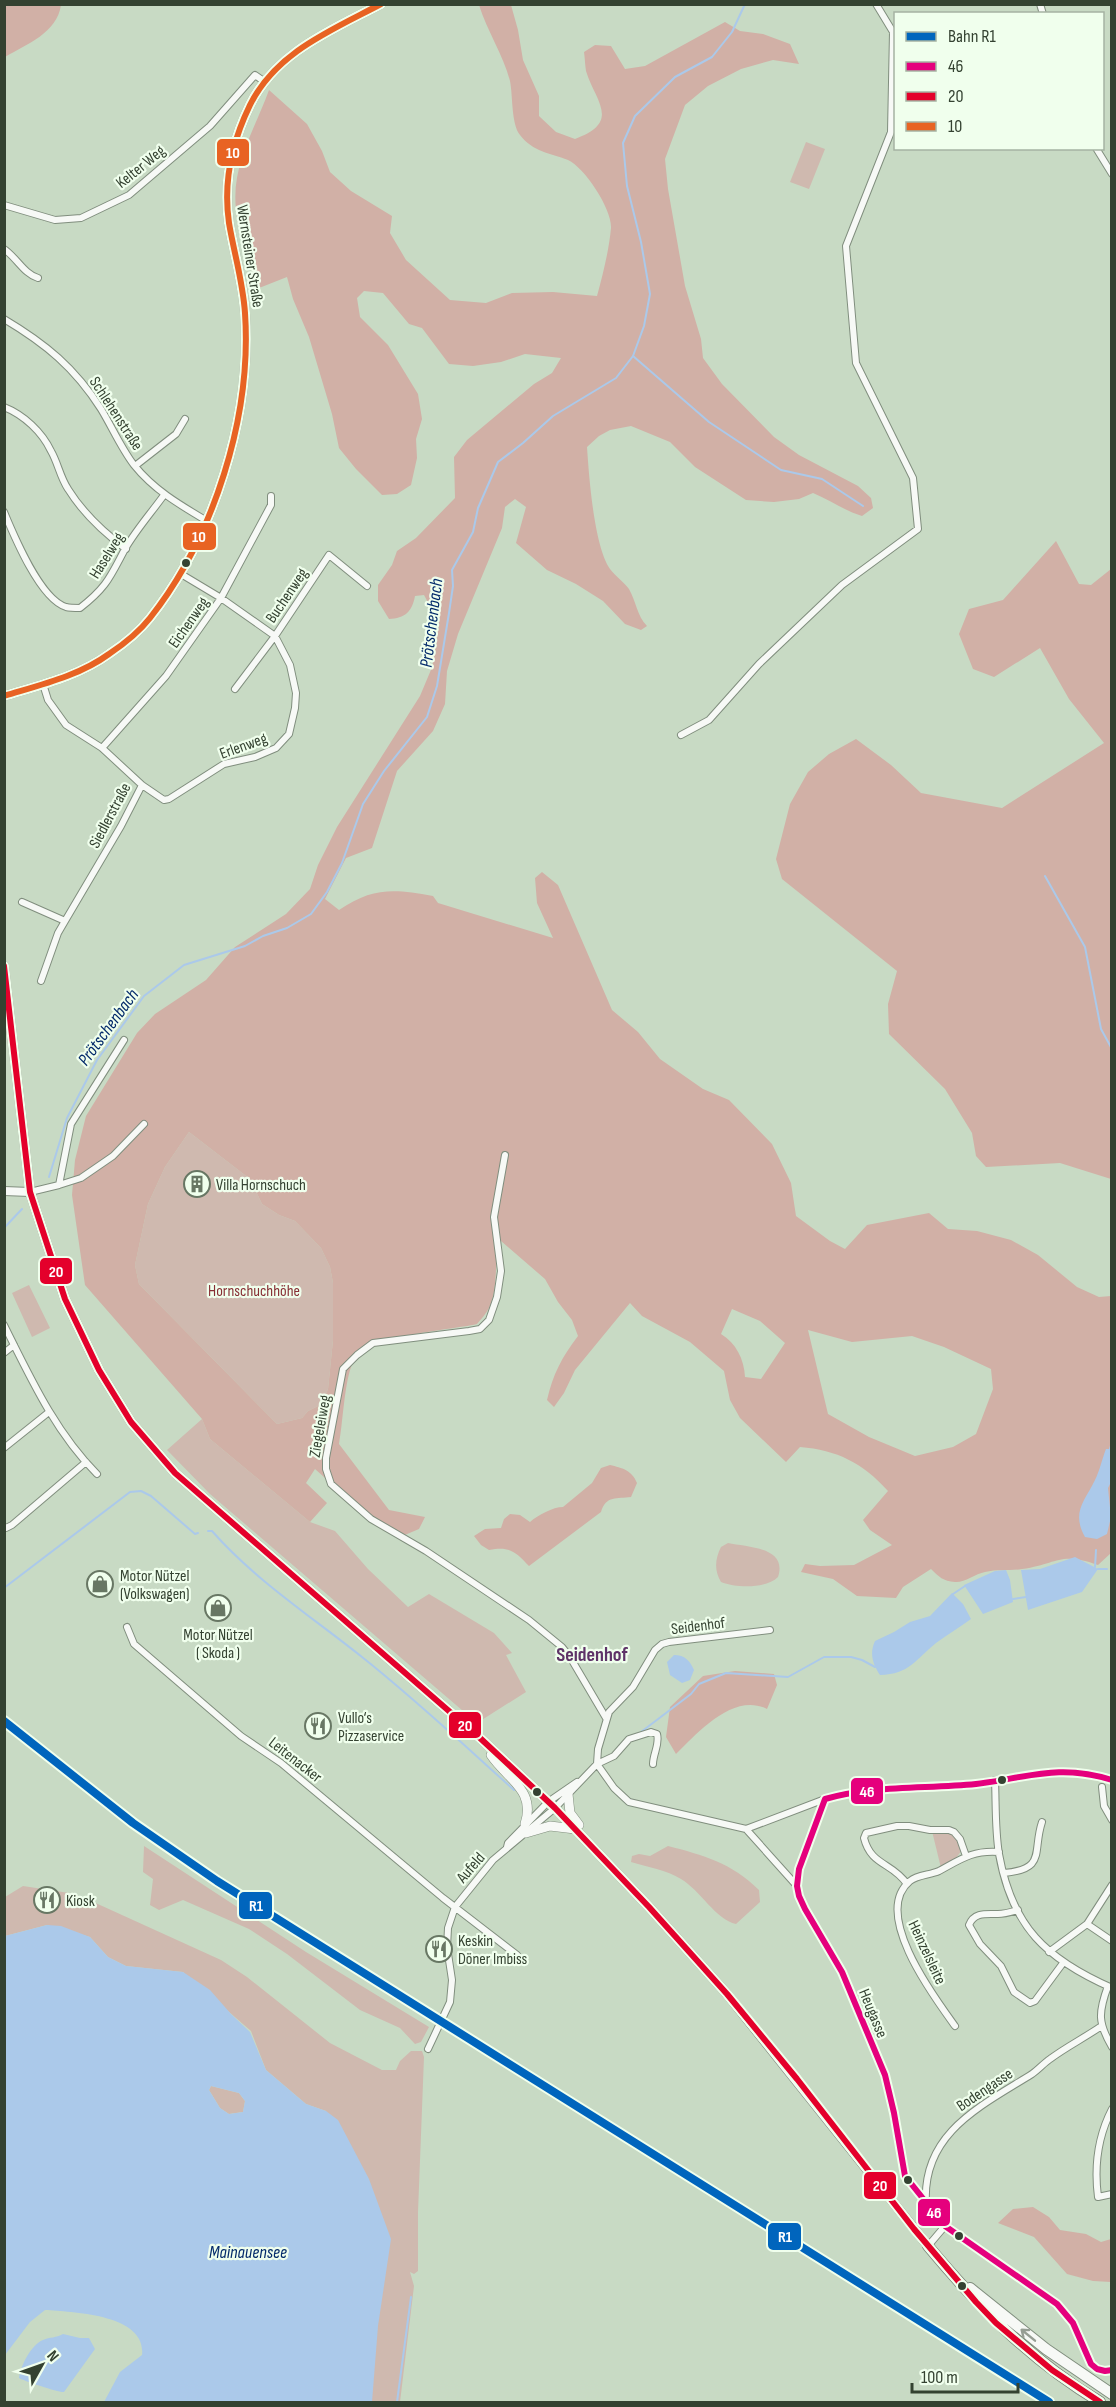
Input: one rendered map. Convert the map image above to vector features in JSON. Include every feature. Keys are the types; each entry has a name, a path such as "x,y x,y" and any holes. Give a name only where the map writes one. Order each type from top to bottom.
{"highway":[{"path":"928,2246 976,2302 1011,2336 1052,2370 1096,2400"},
{"path":"954,2276 1046,2349 1112,2394"}],"main road":[{"path":"4,966 30,1192 65,1299 99,1370 131,1422 175,1473 480,1738 575,1829 680,1940 727,1994 928,2246"},
{"path":"480,1738 494,1759 527,1797 529,1810 525,1829 550,1826 575,1829"},
{"path":"568,1794 570,1813 581,1828 584,1839"}],"street":[{"name":"Wernsteiner Straße","path":"4,696 83,670 108,655 149,620 180,574 207,521 231,450 241,400 247,347 243,287 228,212 227,175 242,126 251,104 265,82 282,62 296,51 381,4"},
{"path":"681,735 710,720 759,664 842,585 918,529 913,478 856,363 846,246 891,132 893,32 876,4"},
{"name":"Kelter Weg","path":"4,205 55,220 81,218 129,195 210,126 255,75 265,82"},
{"path":"1097,150 1112,174"},
{"path":"4,249 29,275 38,278"},
{"name":"Schlehenstraße","path":"4,319 34,337 68,365 89,391 135,466 164,495 207,521"},
{"path":"4,407 35,428 52,451 67,488 88,516 108,536 126,549"},
{"path":"135,466 176,434 185,419"},
{"name":"Haselweg","path":"4,512 39,582 57,602 66,607 80,608 96,596 112,576 126,549 164,495"},
{"name":"Eichenweg","path":"102,747 166,676 221,598 271,505 271,496"},
{"name":"Buchenweg","path":"235,689 275,636 329,555 367,586"},
{"name":"Erlenweg","path":"142,785 156,796 164,800 169,799 224,764 267,754 284,741 293,721 296,693 290,665 275,636 221,598 180,574"},
{"name":"Wernsteiner Straße","path":"4,690 43,684"},
{"name":"Siedlerstraße","path":"41,981 58,933 121,826 142,785 102,747 66,725 48,700 43,684"},
{"path":"22,902 65,921"},
{"path":"58,1185 71,1124 124,1040"},
{"path":"4,1191 30,1192 81,1178 113,1156 144,1124"},
{"name":"Ziegeleiweg","path":"505,1155 494,1217 501,1271 497,1297 489,1320 480,1329 373,1343 357,1355 344,1369 326,1458 326,1469 332,1484 371,1519 426,1551 529,1620 562,1647 606,1718"},
{"path":"4,1325 49,1412 97,1474"},
{"path":"4,1353 14,1345"},
{"path":"4,1449 49,1412"},
{"path":"4,1527 12,1525 86,1462"},
{"name":"Leitenacker","path":"127,1627 134,1644 241,1736 281,1763 455,1907"},
{"name":"Seidenhof","path":"597,1764 606,1718 613,1706 638,1680 662,1644 770,1630"},
{"path":"551,1805 597,1764 614,1756 629,1739 651,1732 657,1734 653,1764"},
{"path":"597,1764 614,1788 629,1802 746,1829 825,1799 877,1789 977,1784 1050,1771 1077,1772 1112,1780"},
{"path":"995,1780 999,1852 1018,1910 1033,1936 1049,1952 1081,1974 1110,1987 1103,2000 1100,2027 1112,2047"},
{"path":"551,1805 568,1794 578,1782"},
{"path":"1102,1787 1104,1806 1112,1820"},
{"path":"797,1886 799,1869 825,1799"},
{"name":"Aufeld","path":"428,2049 450,2002 452,1992 447,1947 448,1928 455,1907 462,1895 507,1847 551,1805"},
{"path":"1004,1873 1028,1869 1034,1864 1037,1858 1042,1822"},
{"path":"966,1856 960,1839 949,1830 897,1826 866,1833 864,1838 869,1854 881,1864 897,1872 907,1884 912,1879 938,1871 966,1856 981,1852 999,1852"},
{"path":"746,1829 797,1886"},
{"name":"Heinzelsleite","path":"907,1884 896,1903 902,1934 928,1987 955,2026"},
{"path":"1049,1952 1086,1924 1112,1885"},
{"name":"Heugasse","path":"797,1886 805,1909 831,1951 852,1994 885,2075 894,2113 904,2176 945,2226 1057,2304 1073,2323 1091,2364 1105,2371 1112,2370"},
{"name":"Aufeld","path":"455,1907 518,1955"},
{"path":"1018,1910 979,1915 972,1919 969,1925 980,1944 1001,1966 1014,1992 1024,2001 1030,2003 1035,2001 1063,1963"},
{"path":"1086,1924 1112,1941"},
{"name":"Bodengasse","path":"926,2204 927,2177 931,2162 946,2137 958,2124 997,2095 1036,2072 1049,2059 1100,2027"},
{"path":"1112,2109 1099,2143 1095,2174 1098,2197 1112,2194"},
{"path":"928,2246 945,2226"}],"green space":[{"path":"806,142 825,149 809,189 790,182"},
{"name":"Hornschuchhöhe","path":"189,1132 250,1179 262,1204 279,1215 295,1221 321,1248 330,1267 333,1283 333,1340 328,1389 322,1404 308,1411 302,1418 277,1424 139,1284 135,1265 148,1204 165,1167"},
{"path":"29,1285 50,1328 32,1337 12,1293"},
{"path":"202,1419 210,1439 310,1522 335,1531 368,1569 408,1607 429,1594 494,1633 512,1653 506,1655 526,1692 477,1723 210,1494 167,1450"},
{"path":"728,1543 764,1550 772,1554 780,1567 778,1577 766,1584 751,1586 721,1582 716,1569 717,1556 721,1547"},
{"path":"932,1831 955,1835 962,1850 956,1858 941,1868"},
{"path":"144,1846 306,1952 429,2027 421,2042 415,2044 400,2028 360,2010 287,1954 249,1929 183,1900 159,1910 150,1905 153,1879 143,1872"},
{"path":"668,1846 716,1861 738,1873 759,1890 760,1902 736,1924 722,1917 681,1879 631,1862 632,1856 639,1854 650,1856"},
{"path":"23,1886 69,1893 89,1900 221,1960 247,1977 330,2043 382,2070 396,2070 400,2061 411,2051 422,2051 424,2057 418,2271 414,2274 410,2272 414,2286 400,2402 371,2402 326,2111 306,2104 266,2070 251,2031 183,1972 126,1966 108,1957 90,1937 47,1925 5,1936 5,1897"},
{"path":"211,2086 239,2093 245,2101 243,2112 229,2114 220,2108 209,2090"}],"shaded area":[{"path":"5,4 61,5 54,23 40,37 5,57"},
{"path":"479,5 511,5 523,60 539,96 539,116 556,132 575,139 598,125 602,118 599,101 586,71 584,52 595,45 611,46 625,69 645,66 725,22 740,31 763,34 790,44 799,64 773,60 741,69 708,86 685,105 665,159 685,286 701,339 703,358 722,384 774,437 799,455 858,486 871,498 873,508 862,516 813,493 799,499 774,502 746,500 695,467 670,442 631,426 610,430 599,436 587,447 593,511 600,544 610,569 629,589 641,618 647,626 641,630 625,624 603,601 547,570 516,543 526,507 515,499 505,507 502,528 458,634 447,671 445,704 433,731 397,771 372,848 346,858 325,899 339,910 363,897 384,892 395,891 433,896 438,903 553,938 537,903 535,878 542,872 558,885 612,1010 638,1032 660,1059 703,1089 729,1100 772,1144 791,1183 796,1216 845,1249 867,1225 929,1213 948,1229 977,1231 1011,1240 1038,1255 1077,1287 1099,1297 1111,1296 1111,1553 1098,1565 1066,1559 1022,1569 985,1572 958,1582 944,1580 931,1569 903,1587 896,1598 857,1596 833,1579 801,1572 805,1564 854,1565 892,1545 870,1530 863,1520 888,1491 879,1481 859,1466 826,1451 800,1447 786,1462 740,1418 730,1400 724,1371 690,1342 642,1316 630,1303 575,1370 554,1407 547,1400 552,1382 578,1336 572,1320 545,1279 501,1241 492,1300 488,1310 477,1324 388,1341 372,1347 359,1356 351,1367 339,1444 389,1510 425,1517 419,1529 400,1537 371,1519 315,1469 306,1483 327,1503 310,1522 210,1439 202,1419 85,1285 72,1195 75,1160 86,1116 137,1033 155,1014 206,980 235,947 286,914 310,889 318,865 337,827 420,696 433,665 429,633 431,608 424,595 415,596 410,610 403,616 389,619 378,601 378,585 392,565 397,551 416,538 455,498 454,457 467,440 534,384 552,373 561,358 525,354 501,362 473,366 449,364 422,328 409,324 383,293 364,291 357,298 360,317 388,345 418,394 422,419 416,439 417,458 411,485 397,494 382,495 339,448 332,414 309,337 293,299 287,277 254,290 252,267 237,217 235,193 245,148 269,90 307,124 322,151 330,172 351,191 392,216 390,233 406,260 450,300 486,303 512,293 553,292 597,296 606,262 611,228 607,210 596,190 575,164 536,149 520,135 515,124 507,71","holes":["189,1132 250,1179 262,1204 279,1215 295,1221 321,1248 330,1267 333,1283 333,1340 328,1389 322,1404 308,1411 302,1418 277,1424 139,1284 135,1265 148,1204 165,1167","732,1309 760,1321 785,1343 761,1379 745,1377 738,1352 721,1334","808,1330 852,1342 912,1336 944,1347 991,1369 993,1389 976,1434 953,1447 915,1456 869,1437 828,1414"]},
{"path":"1056,541 1079,584 1091,585 1111,569 1111,1179 1060,1163 986,1167 976,1156 972,1133 945,1089 889,1034 888,1004 897,971 782,879 776,859 790,804 808,772 829,754 856,739 891,765 921,793 1002,808 1104,743 1069,699 1040,648 994,677 973,669 959,634 969,609 1003,600"},
{"path":"610,1465 626,1470 635,1479 637,1483 631,1497 609,1500 601,1512 529,1566 507,1549 489,1550 481,1545 474,1536 485,1529 501,1528 504,1519 510,1514 520,1515 530,1522 546,1512 563,1507 592,1483 601,1468"},
{"path":"735,1671 774,1674 777,1685 767,1709 755,1705 730,1710 717,1717 676,1754 666,1737 670,1707 703,1676"},
{"path":"1033,2207 1049,2217 1060,2230 1086,2234 1101,2242 1111,2239 1111,2282 1093,2281 1067,2274 1034,2237 998,2223 1013,2209"}],"water":[{"path":"1106,1449 1111,1449 1111,1482 1108,1488 1111,1517 1107,1534 1097,1539 1085,1537 1079,1514 1097,1476"},
{"path":"1075,1557 1098,1569 1082,1592 1028,1610 1021,1570 1040,1569"},
{"path":"1006,1570 1013,1602 983,1614 964,1585 995,1571"},
{"path":"952,1593 963,1604 971,1619 936,1643 905,1669 880,1675 873,1659 872,1650 875,1641 910,1622 930,1616"},
{"path":"674,1655 684,1657 691,1664 694,1670 690,1680 682,1683 670,1675 667,1662"},
{"name":"Mainauensee","path":"47,1925 61,1926 90,1937 108,1957 126,1966 183,1972 210,1990 250,2032 266,2070 306,2104 326,2111 338,2120 369,2179 391,2239 378,2326 372,2402 104,2402 120,2372 142,2355 140,2341 133,2331 121,2323 89,2314 45,2310 30,2322 5,2355 5,1936","holes":["211,2086 239,2093 245,2101 243,2112 229,2114 220,2108 209,2090"]},
{"path":"63,2334 89,2338 95,2349 64,2392 19,2378 24,2362 34,2346 43,2340"}],"waterway":[{"name":"Prötschenbach","path":"49,1177 67,1118 97,1060 144,996 184,965 245,946 263,936 287,928 311,914 327,892 342,863 363,804 384,771 427,717 437,686 453,586 452,570 473,532 478,508 498,462 553,416 616,378 633,356 644,326 650,294 641,242 627,186 623,143 635,116 675,77 712,57 732,32 745,4"},
{"path":"633,356 709,422 781,470 822,479 863,506"},
{"path":"1045,876 1085,947 1101,1029 1112,1049"},
{"name":"Prötschenbach","path":"4,1228 22,1209"},
{"path":"1110,1449 1112,1442"},
{"path":"4,1588 130,1492 141,1491 151,1496 195,1534 198,1533"},
{"path":"208,1531 212,1531 265,1582 401,1689 514,1790"},
{"path":"1095,1567 1096,1550"},
{"path":"1098,1569 1107,1569"},
{"path":"953,1594 965,1586"},
{"path":"1013,1599 1026,1597"},
{"path":"641,1732 691,1694 699,1684 726,1673 788,1677 824,1657 851,1657 875,1667"},
{"path":"397,2402 411,2297"}],"rail line":[{"name":"R1","path":"4,1721 133,1823 217,1881 1049,2402"}],"transit line":[{"name":"10","path":"4,696 72,674 97,662 120,646 150,618 173,586 193,551 224,474 235,433 242,393 246,352 245,313 227,208 230,162 238,133 261,87 290,57 325,33 381,4"},
{"name":"20","path":"4,966 30,1192 65,1299 99,1370 131,1422 175,1473 480,1738 555,1808 727,1994 797,2079 914,2229 976,2302 996,2323 1052,2370 1100,2402"},
{"name":"46","path":"1112,1780 1075,1773 1043,1773 957,1786 862,1791 825,1799 799,1869 797,1886 805,1909 842,1972 885,2075 905,2176 945,2226 1057,2304 1073,2323 1091,2364 1097,2369 1112,2370"}],"place":[{"name":"Villa Hornschuch","path":"197,1184"},
{"name":"Motor Nützel (Volkswagen)","path":"100,1584"},
{"name":"Motor Nützel ( Skoda )","path":"218,1608"},
{"name":"Vullo‘s Pizzaservice","path":"318,1726"},
{"name":"Kiosk","path":"47,1900"},
{"name":"Keskin Döner Imbiss","path":"439,1949"}],"district":[{"name":"Seidenhof","path":"592,1654"}]}
